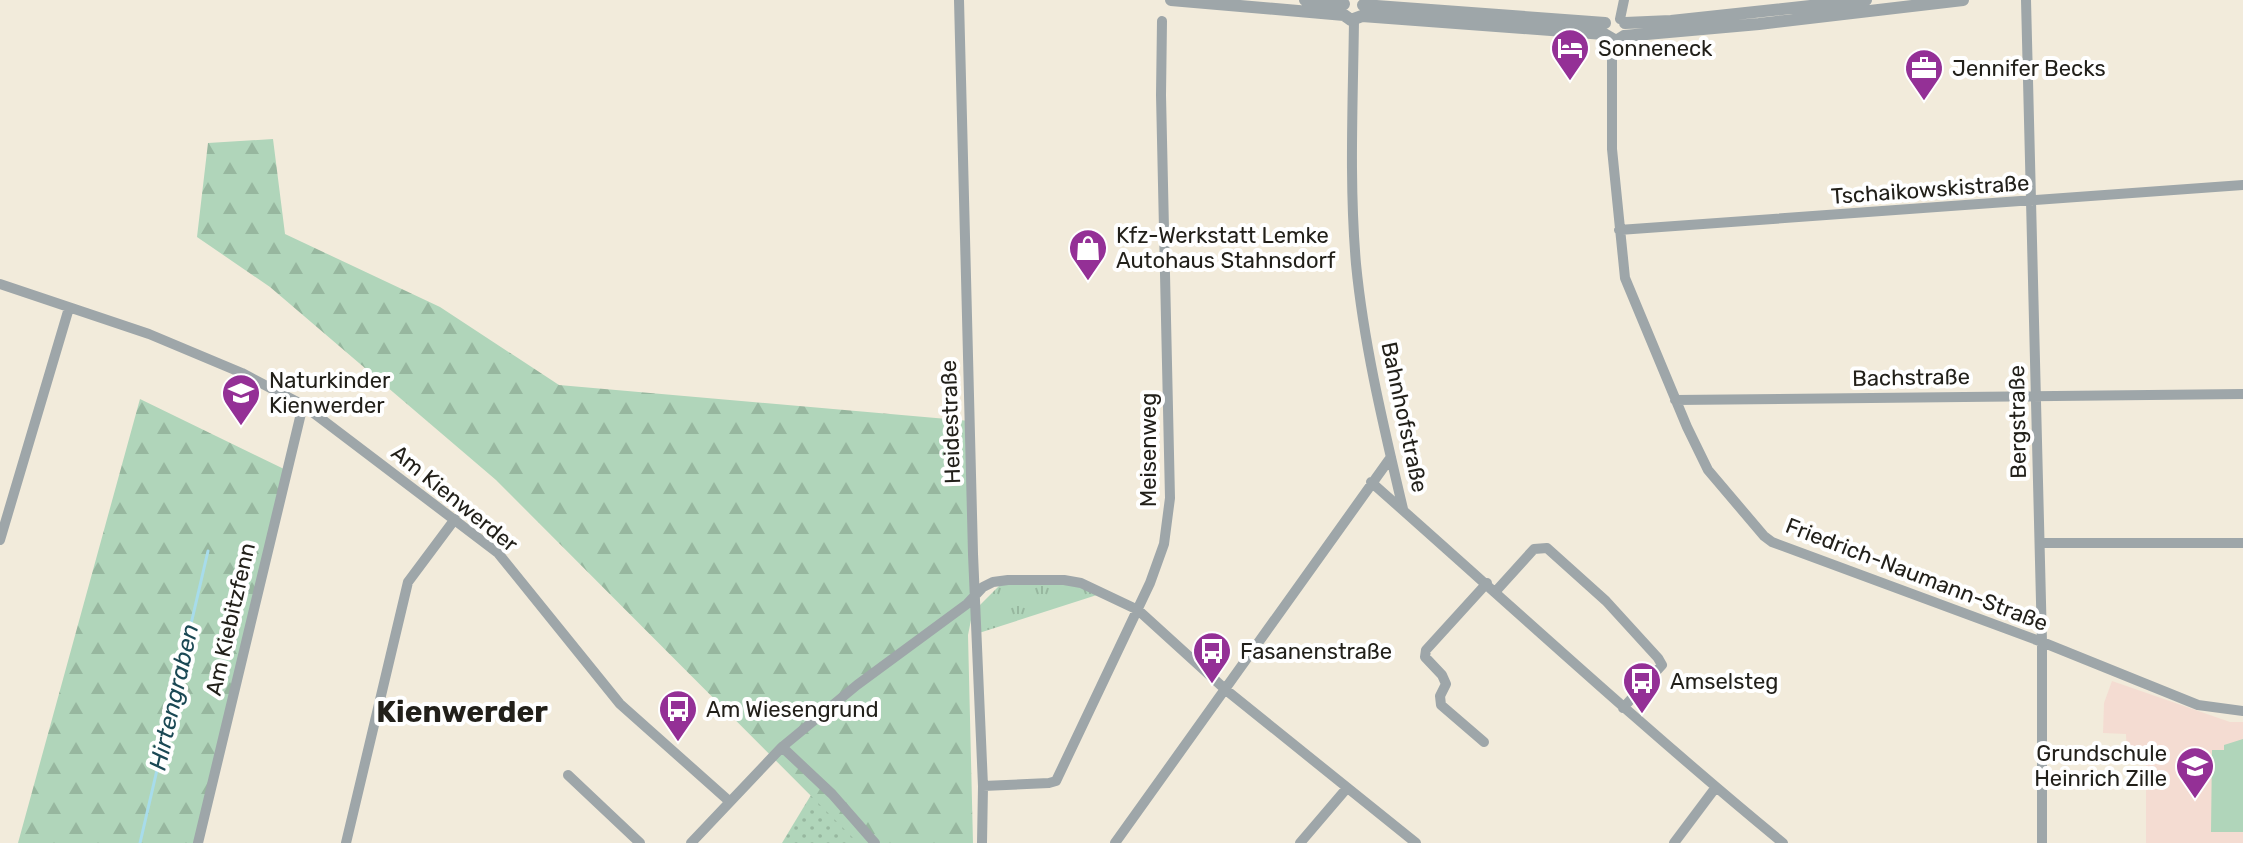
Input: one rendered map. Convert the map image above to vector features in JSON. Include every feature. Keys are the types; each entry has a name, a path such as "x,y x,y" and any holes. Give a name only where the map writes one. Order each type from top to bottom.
{"street":[{"name":"Heidestraße","path":"959,0 983,786 982,843"},
{"path":"1171,0 1353,9 1615,29 1744,26 1963,0"},
{"path":"1305,0 1353,9"},
{"name":"Friedrich-Naumann-Straße","path":"1624,0 1615,29 1612,149 1625,278 1675,400 1708,470 1764,536 1772,542 2042,642 2198,705 2243,711"},
{"path":"1615,29 1866,0"},
{"name":"Bergstraße","path":"2026,0 2042,642 2042,843"},
{"name":"Bahnhofstraße","path":"1353,9 1356,268 1376,395 1404,511 1623,708 1783,843"},
{"name":"Meisenweg","path":"983,786 1056,781 1138,610 1164,544 1170,498 1162,21"},
{"name":"Tschaikowskistraße","path":"1619,230 2243,185"},
{"name":"Am Kienwerder","path":"0,284 149,334 303,405 498,553 620,704 729,801"},
{"path":"0,540 3,510 69,308"},
{"name":"Bachstraße","path":"1675,400 2243,394"},
{"name":"Am Kiebitzfenn","path":"198,843 303,405"},
{"path":"1115,843 1391,457"},
{"path":"1371,482 1404,511"},
{"path":"346,843 408,582 455,519"},
{"path":"2040,543 2243,543"},
{"path":"1484,742 1441,705 1440,696 1446,684 1425,657 1426,650 1534,549 1547,548 1606,601 1662,665 1623,708"},
{"path":"691,843 782,747 857,685 993,582 1008,580 1081,583 1138,610 1226,690 1416,843"},
{"path":"782,747 832,794 875,843"},
{"path":"568,775 640,843"},
{"path":"1674,843 1716,787"},
{"path":"1300,843 1347,788"}],"shaded area":[{"name":"Grundschule Heinrich Zille","path":"2112,681 2230,722 2243,722 2243,843 2146,843 2146,758 2127,757 2126,734 2103,733 2104,703"}],"green space":[{"path":"273,139 285,234 440,307 559,385 970,421 976,595 968,635 973,843 858,843 496,480 270,287 197,237 208,143"},
{"path":"140,399 284,469 195,843 18,843"},
{"path":"1065,582 1100,594 979,633 979,606 1001,584"},
{"path":"2243,739 2243,832 2211,832 2212,750 2224,750 2224,745"},
{"path":"817,785 867,843 782,843"}],"waterway":[{"name":"Hirtengraben","path":"140,843 208,551"}],"place":[{"name":"Sonneneck","path":"1570,82"},
{"name":"Jennifer Becks","path":"1924,102"},
{"name":"Kfz-Werkstatt Lemke Autohaus Stahnsdorf","path":"1088,282"},
{"name":"Naturkinder Kienwerder","path":"241,427"},
{"name":"Fasanenstraße","path":"1212,685"},
{"name":"Amselsteg","path":"1642,715"},
{"name":"Am Wiesengrund","path":"678,743"},
{"name":"Grundschule Heinrich Zille","path":"2195,800"}],"district":[{"name":"Kienwerder","path":"462,712"}]}
